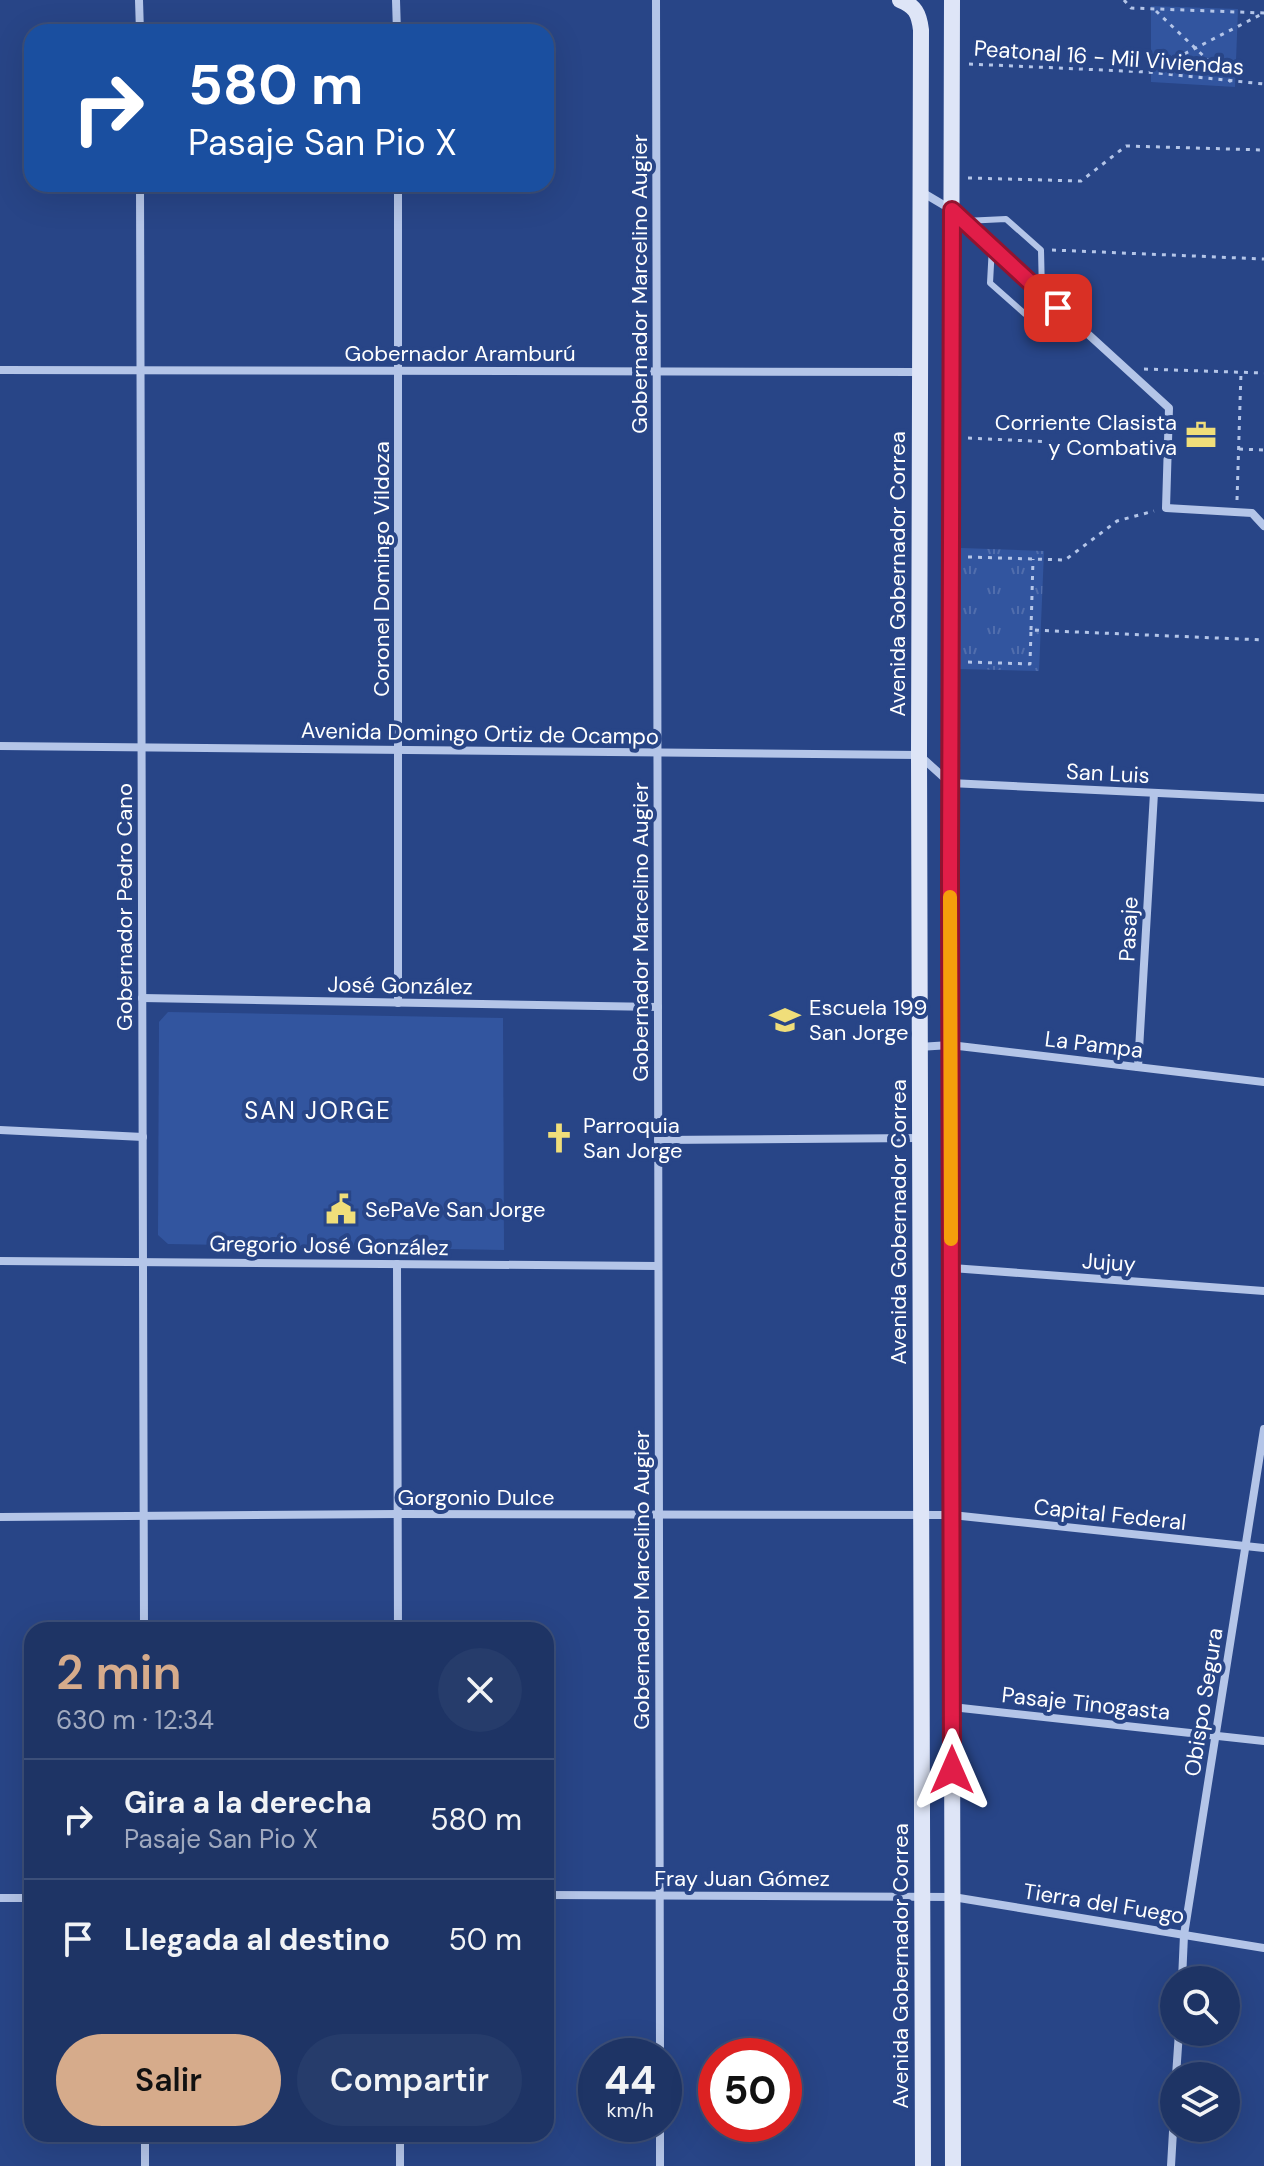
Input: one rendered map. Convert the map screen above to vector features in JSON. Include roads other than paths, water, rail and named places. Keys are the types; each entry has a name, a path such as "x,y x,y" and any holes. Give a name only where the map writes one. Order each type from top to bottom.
{"main road":[{"name":"Avenida Gobernador Correa","path":"900,0 910,4 920,17 921,1515 937,1896 953,2166"},
{"name":"Avenida Gobernador Correa","path":"923,2166 937,1896 952,1707 950,556 958,215 952,178 952,0"}],"street":[{"path":"139,0 140,24"},
{"path":"396,0 397,24"},
{"name":"Gobernador Marcelino Augier","path":"656,0 660,2038"},
{"path":"920,191 958,215 1169,408 1166,508 1252,513 1264,526"},
{"name":"Gobernador Pedro Cano","path":"140,192 144,1622"},
{"name":"Coronel Domingo Vildoza","path":"398,192 398,1003"},
{"name":"Gobernador Aramburú","path":"0,370 920,372"},
{"name":"Avenida Domingo Ortiz de Ocampo","path":"0,746 919,755"},
{"path":"919,755 950,783"},
{"name":"San Luis","path":"950,783 1264,798"},
{"name":"Pasaje","path":"1138,1067 1154,793"},
{"name":"José González","path":"142,998 658,1007"},
{"name":"La Pampa","path":"919,1047 950,1045 1264,1082"},
{"path":"0,1130 143,1137"},
{"path":"658,1140 920,1138"},
{"name":"Gregorio José González","path":"0,1261 658,1266"},
{"path":"397,1264 398,1622"},
{"name":"Jujuy","path":"951,1268 1264,1291"},
{"name":"Obispo Segura","path":"1183,1966 1184,1935 1264,1429"},
{"name":"Gorgonio Dulce","path":"0,1517 952,1515"},
{"name":"Capital Federal","path":"952,1515 1264,1548"},
{"name":"Pasaje Tinogasta","path":"952,1707 1264,1741"},
{"name":"Fray Juan Gómez","path":"554,1895 937,1896"},
{"name":"Tierra del Fuego","path":"937,1896 1264,1948"},
{"path":"0,1898 24,1898"},
{"path":"145,2142 145,2166"},
{"path":"400,2142 400,2166"},
{"path":"660,2142 660,2166"},
{"path":"1171,2166 1172,2142"}],"lane":[{"path":"958,215 1006,219 1041,250 1042,293"},
{"path":"992,246 990,283 1025,314 1058,308"}],"place":[{"name":"Corriente Clasista y Combativa","path":"1201,435"},
{"name":"Escuela 199 San Jorge","path":"785,1020"},
{"name":"Parroquia San Jorge","path":"559,1138"},
{"name":"SePaVe San Jorge","path":"341,1209"}],"district":[{"name":"SAN JORGE","path":"318,1111"}]}
